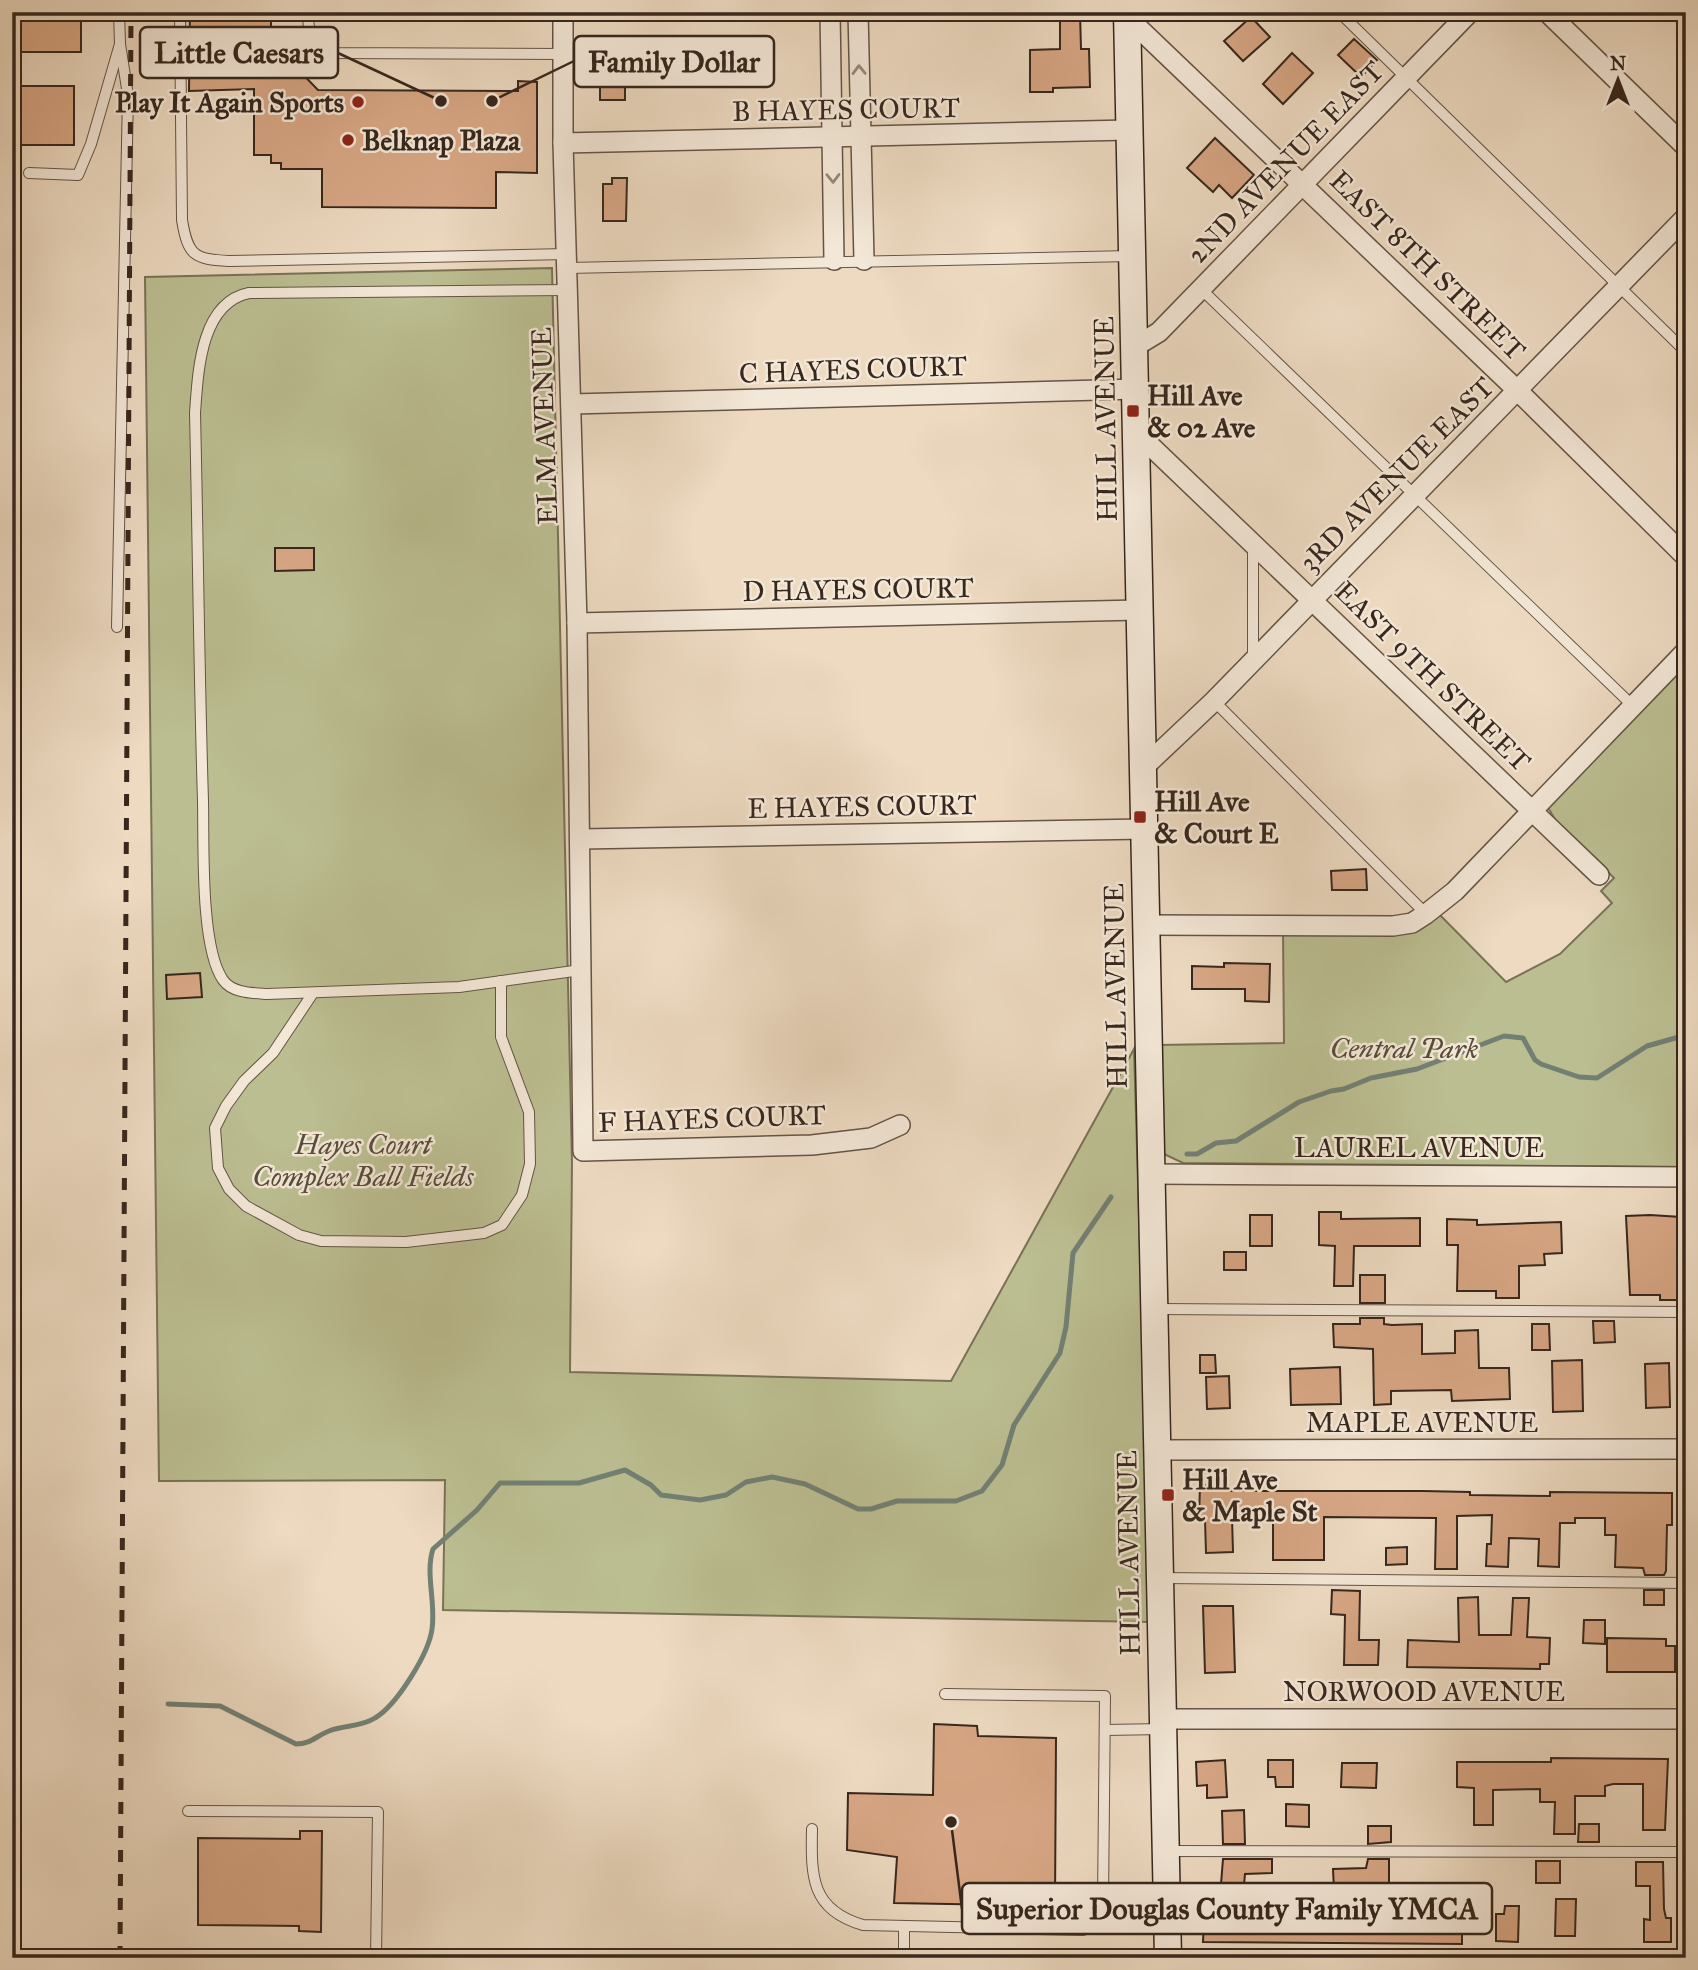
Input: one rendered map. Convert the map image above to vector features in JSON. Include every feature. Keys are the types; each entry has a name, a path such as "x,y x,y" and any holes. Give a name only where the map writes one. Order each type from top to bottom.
{"street":[{"name":"ELM AVENUE","path":"563,12 563,143 572,404 581,839"},
{"path":"830,12 834,261"},
{"path":"858,12 864,260"},
{"name":"2ND AVENUE EAST","path":"1136,346 1159,332 1470,12"},
{"path":"1547,12 1686,147"},
{"name":"HILL AVENUE","path":"1127,14 1136,346 1144,925 1152,1174 1168,1958"},
{"name":"EAST 8TH STREET","path":"1127,14 1686,557"},
{"name":"B HAYES COURT","path":"563,143 1129,130"},
{"name":"3RD AVENUE EAST","path":"1143,768 1214,701 1686,217"},
{"name":"C HAYES COURT","path":"572,404 1136,389"},
{"name":"EAST 9TH STREET","path":"1136,432 1599,875"},
{"name":"D HAYES COURT","path":"577,623 1139,610"},
{"path":"1144,925 1393,926 1412,923 1455,891 1686,651"},
{"name":"E HAYES COURT","path":"581,839 1144,829"},
{"name":"F HAYES COURT","path":"581,839 583,1150 811,1144 871,1138 900,1125"},
{"name":"LAUREL AVENUE","path":"1152,1174 1686,1177"},
{"name":"MAPLE AVENUE","path":"1157,1450 1686,1449"},
{"name":"NORWOOD AVENUE","path":"1163,1724 1686,1719"}],"lane":[{"path":"117,627 128,95 120,44 120,12"},
{"path":"180,12 182,220 185,237 194,255 205,260 834,261 1133,256"},
{"path":"308,12 310,37 317,47 328,53 563,54"},
{"path":"1339,12 1686,352"},
{"path":"29,173 78,175 94,133 102,97 120,44"},
{"path":"1201,289 1633,706"},
{"path":"568,290 249,293 236,296 224,306 208,335 198,371 195,413 208,922 215,961 223,980 230,987 242,992 313,993 459,987 581,970"},
{"path":"1253,542 1253,661"},
{"path":"1214,701 1426,915"},
{"path":"313,993 274,1053 244,1081 226,1106 215,1128 218,1168 229,1189 246,1206 299,1235 321,1241 406,1242 484,1233 502,1225 522,1195 530,1164 529,1112 501,1037 501,981"},
{"path":"1153,1309 1686,1312"},
{"path":"1160,1578 1686,1583"},
{"path":"812,1829 814,1883 824,1903 834,1913 863,1925 1083,1930 1099,1918 1103,1903 1105,1696 946,1694"},
{"path":"1105,1730 1163,1724"},
{"path":"188,1811 378,1812 376,1958"},
{"path":"1166,1851 1686,1852"},
{"path":"904,1926 904,1958"}],"green space":[{"name":"Hayes Court Complex Ball Fields","path":"552,268 572,1163 570,1372 951,1381 1134,1049 1151,1622 443,1610 445,1480 159,1481 145,277"},
{"name":"Central Park","path":"1686,662 1686,1167 1183,1163 1164,1154 1157,1045 1284,1043 1283,929 1439,914 1506,982 1560,954 1612,903 1601,891 1614,878 1556,821 1547,806"}],"building":[{"path":"18,12 81,12 81,52 18,52"},
{"path":"190,12 271,12 271,73 286,57 318,90 518,91 518,81 537,82 537,173 496,172 496,208 322,207 322,169 281,169 281,163 271,163 271,155 254,155 254,89 189,91"},
{"path":"1060,12 1080,12 1081,49 1089,49 1090,87 1030,92 1030,50 1060,49"},
{"path":"1251,17 1270,37 1243,61 1224,41"},
{"path":"1354,39 1377,60 1361,77 1338,55"},
{"path":"1292,53 1313,73 1283,104 1263,84"},
{"path":"600,58 625,58 625,100 600,100"},
{"path":"12,86 74,86 74,145 12,145"},
{"path":"1215,138 1254,175 1232,198 1219,185 1213,192 1187,168"},
{"path":"612,178 627,178 626,221 603,221 603,184 612,184"},
{"path":"275,548 314,548 314,570 275,571"},
{"path":"1366,869 1367,890 1332,890 1331,871"},
{"path":"1224,963 1270,964 1269,1002 1245,1001 1245,989 1192,989 1192,966 1224,967"},
{"path":"200,973 202,997 167,999 166,975"},
{"path":"1319,1212 1341,1212 1341,1219 1420,1218 1420,1246 1354,1246 1353,1286 1334,1286 1335,1246 1319,1245"},
{"path":"1250,1215 1272,1215 1272,1246 1250,1246"},
{"path":"1626,1216 1681,1217 1680,1300 1660,1300 1660,1295 1630,1295"},
{"path":"1447,1219 1477,1220 1477,1225 1561,1222 1562,1253 1544,1254 1545,1265 1519,1266 1519,1298 1496,1298 1496,1291 1457,1291 1458,1245 1447,1245"},
{"path":"1224,1252 1246,1252 1246,1270 1224,1270"},
{"path":"1360,1275 1385,1275 1385,1303 1360,1303"},
{"path":"1360,1318 1384,1318 1384,1324 1392,1325 1422,1324 1422,1354 1455,1353 1455,1331 1478,1330 1479,1368 1509,1368 1510,1399 1452,1401 1451,1390 1391,1391 1391,1404 1374,1405 1373,1349 1334,1347 1333,1324 1360,1324"},
{"path":"1593,1321 1614,1321 1615,1342 1594,1343"},
{"path":"1532,1324 1549,1324 1550,1350 1532,1350"},
{"path":"1200,1355 1215,1355 1216,1373 1200,1373"},
{"path":"1582,1360 1583,1411 1553,1412 1552,1361"},
{"path":"1669,1363 1670,1407 1646,1408 1645,1364"},
{"path":"1340,1367 1341,1404 1291,1405 1290,1369"},
{"path":"1229,1376 1230,1408 1207,1409 1206,1377"},
{"path":"1200,1485 1229,1486 1229,1491 1423,1491 1470,1492 1470,1495 1550,1496 1550,1492 1672,1493 1672,1525 1667,1525 1666,1571 1664,1575 1645,1575 1643,1568 1615,1567 1616,1535 1605,1535 1605,1518 1575,1518 1575,1523 1560,1523 1559,1567 1538,1566 1539,1539 1509,1538 1508,1567 1486,1566 1487,1544 1491,1544 1492,1515 1457,1516 1457,1569 1435,1569 1436,1518 1324,1517 1324,1560 1273,1560 1273,1517 1232,1517 1233,1552 1206,1553 1205,1519 1199,1519"},
{"path":"1407,1547 1407,1564 1386,1565 1386,1548"},
{"path":"1332,1590 1360,1591 1359,1640 1379,1640 1378,1665 1344,1665 1345,1615 1331,1614"},
{"path":"1644,1590 1664,1590 1664,1605 1644,1605"},
{"path":"1478,1597 1479,1635 1511,1635 1513,1598 1529,1598 1527,1637 1550,1638 1549,1664 1540,1664 1540,1669 1407,1667 1408,1640 1459,1642 1458,1598"},
{"path":"1203,1606 1233,1606 1235,1672 1205,1673"},
{"path":"1584,1620 1605,1620 1605,1644 1583,1643"},
{"path":"1607,1638 1666,1639 1666,1646 1675,1646 1675,1672 1607,1672"},
{"path":"934,1724 977,1726 978,1736 1056,1738 1055,1906 894,1903 897,1857 847,1850 848,1793 933,1795"},
{"path":"1551,1758 1668,1759 1665,1830 1643,1830 1643,1784 1605,1786 1605,1796 1575,1796 1575,1834 1554,1834 1555,1802 1540,1802 1540,1789 1493,1790 1493,1825 1474,1825 1474,1788 1457,1787 1457,1762 1551,1762"},
{"path":"1225,1760 1227,1797 1207,1798 1207,1785 1197,1786 1196,1762"},
{"path":"1268,1760 1293,1760 1293,1787 1276,1787 1275,1777 1268,1777"},
{"path":"1342,1763 1377,1763 1376,1788 1341,1787"},
{"path":"1286,1804 1309,1805 1309,1827 1286,1826"},
{"path":"1244,1810 1245,1844 1223,1844 1222,1811"},
{"path":"1579,1824 1599,1824 1599,1842 1578,1842"},
{"path":"1368,1826 1391,1826 1391,1842 1368,1844"},
{"path":"300,1831 322,1831 321,1932 299,1931 299,1926 198,1925 198,1838 300,1839"},
{"path":"1223,1859 1272,1859 1272,1873 1245,1874 1244,1885 1221,1884"},
{"path":"1368,1859 1389,1859 1389,1887 1334,1890 1333,1869 1366,1868"},
{"path":"1536,1861 1560,1861 1560,1883 1536,1883"},
{"path":"1636,1862 1663,1862 1664,1909 1666,1918 1671,1918 1671,1942 1644,1942 1644,1919 1650,1920 1650,1886 1636,1886"},
{"path":"1556,1899 1576,1899 1575,1936 1555,1936"},
{"path":"1505,1906 1519,1906 1518,1942 1496,1941 1496,1914 1504,1914"},
{"path":"1401,1914 1462,1915 1462,1944 1203,1942 1204,1918 1255,1920 1256,1915 1352,1919"}],"waterway":[{"path":"1187,1154 1197,1154 1216,1143 1236,1141 1299,1102 1371,1078 1417,1069 1504,1036 1523,1038 1535,1060 1541,1064 1579,1077 1597,1078 1647,1046 1686,1035"},
{"path":"168,1704 220,1706 296,1744 375,1718 402,1690 430,1639 433,1619 430,1568 433,1549 477,1510 500,1483 579,1483 625,1470 651,1485 661,1495 700,1500 726,1495 746,1482 772,1477 805,1484 858,1509 871,1509 897,1501 956,1501 982,1491 1002,1465 1014,1425 1060,1353 1066,1327 1073,1253 1111,1197"}],"railway":[{"path":"120,1958 131,12"}],"place":[{"name":"Little Caesars","path":"441,101"},
{"name":"Family Dollar","path":"492,101"},
{"name":"Play It Again Sports","path":"358,102"},
{"name":"Belknap Plaza","path":"348,140"},
{"name":"Hill Ave & 02 Ave","path":"1133,411"},
{"name":"Hill Ave & Court E","path":"1140,817"},
{"name":"Hill Ave & Maple St","path":"1168,1495"},
{"name":"Superior Douglas County Family YMCA","path":"951,1822"}]}
